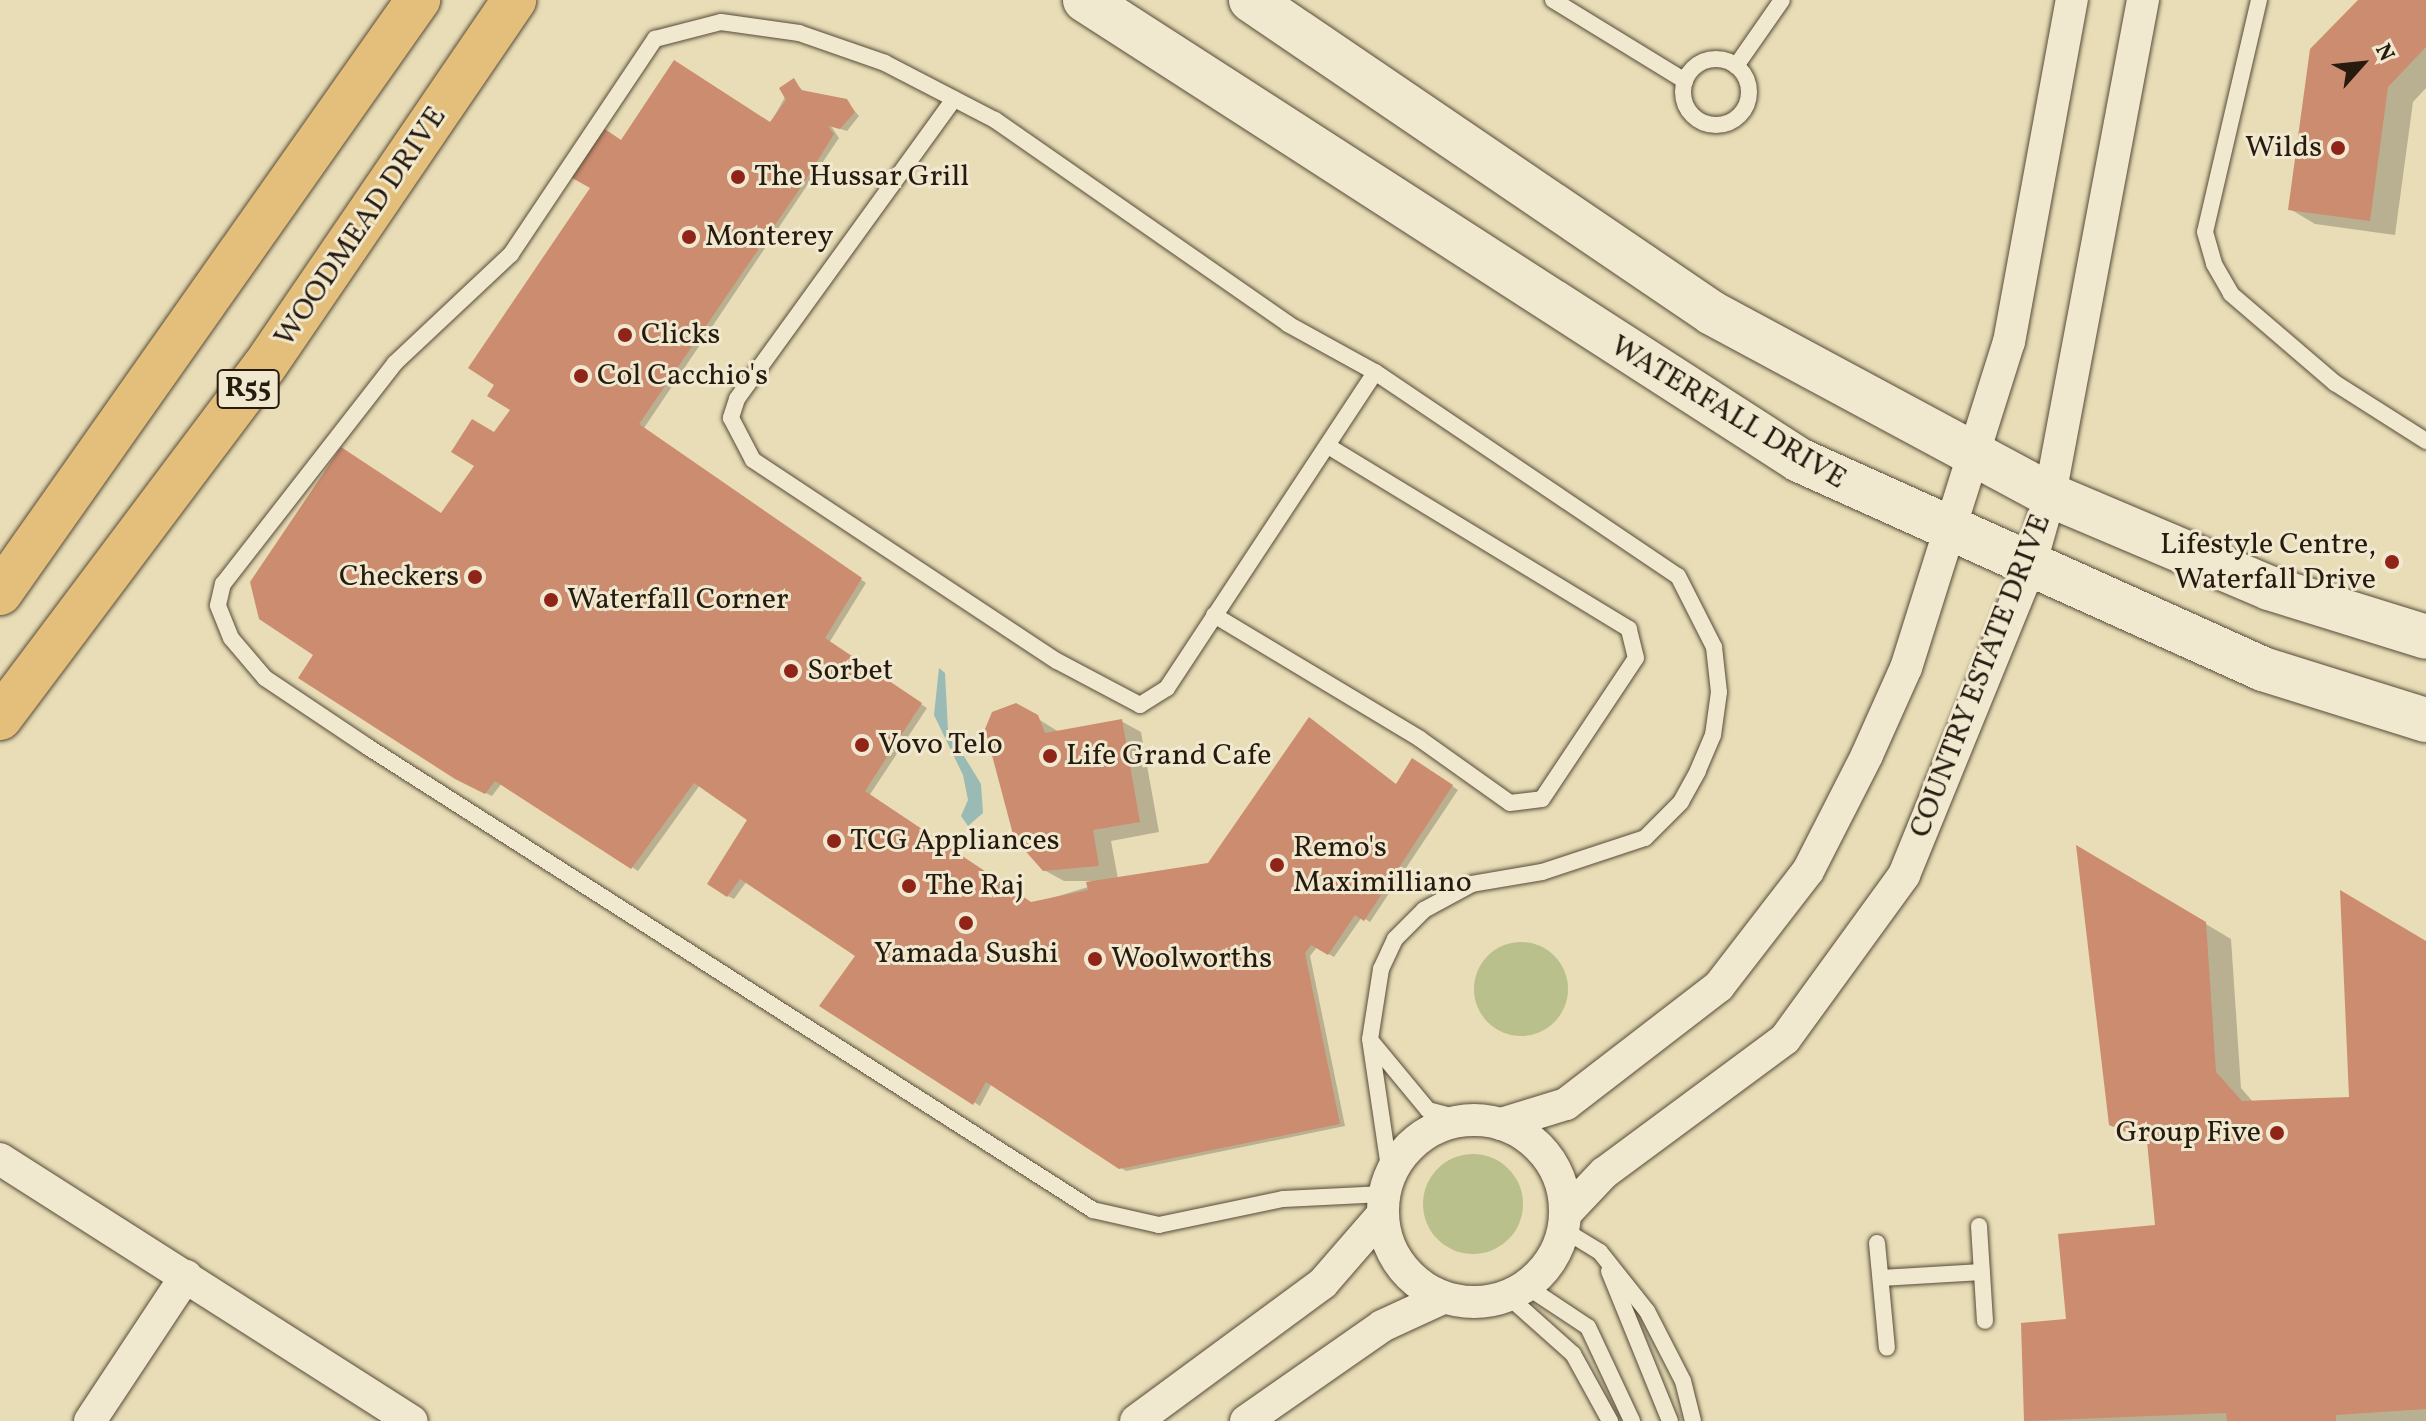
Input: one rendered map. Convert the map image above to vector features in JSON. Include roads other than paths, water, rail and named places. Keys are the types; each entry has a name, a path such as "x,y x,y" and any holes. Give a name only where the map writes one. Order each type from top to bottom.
{"main road":[{"path":"0,593 417,0"},
{"name":"WOODMEAD DRIVE","path":"0,718 264,367 514,0"},
{"path":"482,50 535,0"},
{"name":"WATERFALL DRIVE","path":"1085,0 1799,460 1948,532 2263,669 2426,720"},
{"path":"1251,0 1712,313 2050,495 2269,588 2426,637"}],"street":[{"path":"1136,1421 1323,1283 1420,1137 1465,1120 1501,1124 1566,1104 1665,1031 1719,986 1779,915 1808,871 1900,682 2009,342 2072,0"},
{"name":"COUNTRY ESTATE DRIVE","path":"1565,1222 1604,1173 1785,1039 1840,973 1904,875 2030,566 2050,495 2143,0"},
{"path":"1385,1194 1400,1266 1443,1298 1468,1303 1517,1291 1551,1261 1565,1222 1548,1158 1501,1124"},
{"path":"0,1159 412,1421"},
{"path":"90,1421 186,1276"},
{"path":"1246,1421 1382,1326 1443,1298"}],"lane":[{"path":"1553,0 1685,81"},
{"path":"1736,66 1782,0"},
{"path":"2259,0 2205,232 2214,264 2231,294 2335,383 2426,441"},
{"path":"721,22 799,33 885,63 954,99 1128,208 1288,324 1375,372 1678,576 1714,647 1719,692 1713,735 1681,802 1645,838 1542,872 1472,884 1424,910 1395,939 1381,969 1370,1039 1385,1194 1283,1199 1159,1225 1093,1210 278,687 246,659 224,622 223,584 395,363 511,254 655,39 721,22"},
{"path":"1702,62 1736,66 1749,99 1728,124 1695,118 1683,98 1685,81 1702,62"},
{"path":"954,99 737,399 731,418 737,439 753,460 1118,698 1140,705 1156,698 1375,372"},
{"path":"1214,615 1420,739 1510,803 1542,799 1636,658 1629,629 1328,446"},
{"path":"1370,1039 1412,1096 1442,1117 1465,1120"},
{"path":"1565,1222 1600,1252 1667,1342 1693,1421"},
{"path":"1979,1226 1985,1321"},
{"path":"1877,1243 1887,1348"},
{"path":"1600,1252 1670,1421"},
{"path":"1881,1278 1982,1272"},
{"path":"1517,1291 1573,1354 1610,1421"},
{"path":"1517,1291 1588,1327 1632,1421"}],"water":[{"path":"939,668 945,673 948,730 981,784 983,813 968,826 961,816 968,800 963,775 934,715"}],"place":[{"name":"Wilds","path":"2338,148"},
{"name":"The Hussar Grill","path":"738,177"},
{"name":"Monterey","path":"689,237"},
{"name":"Clicks","path":"625,335"},
{"name":"Col Cacchio's","path":"581,376"},
{"name":"Lifestyle Centre, Waterfall Drive","path":"2392,562"},
{"name":"Checkers","path":"475,577"},
{"name":"Waterfall Corner","path":"551,600"},
{"name":"Sorbet","path":"791,671"},
{"name":"Vovo Telo","path":"862,745"},
{"name":"Life Grand Cafe","path":"1050,756"},
{"name":"TCG Appliances","path":"834,841"},
{"name":"Remo's Maximilliano","path":"1277,865"},
{"name":"The Raj","path":"909,886"},
{"name":"Yamada Sushi","path":"966,923"},
{"name":"Woolworths","path":"1095,959"},
{"name":"Group Five","path":"2277,1133"}]}
